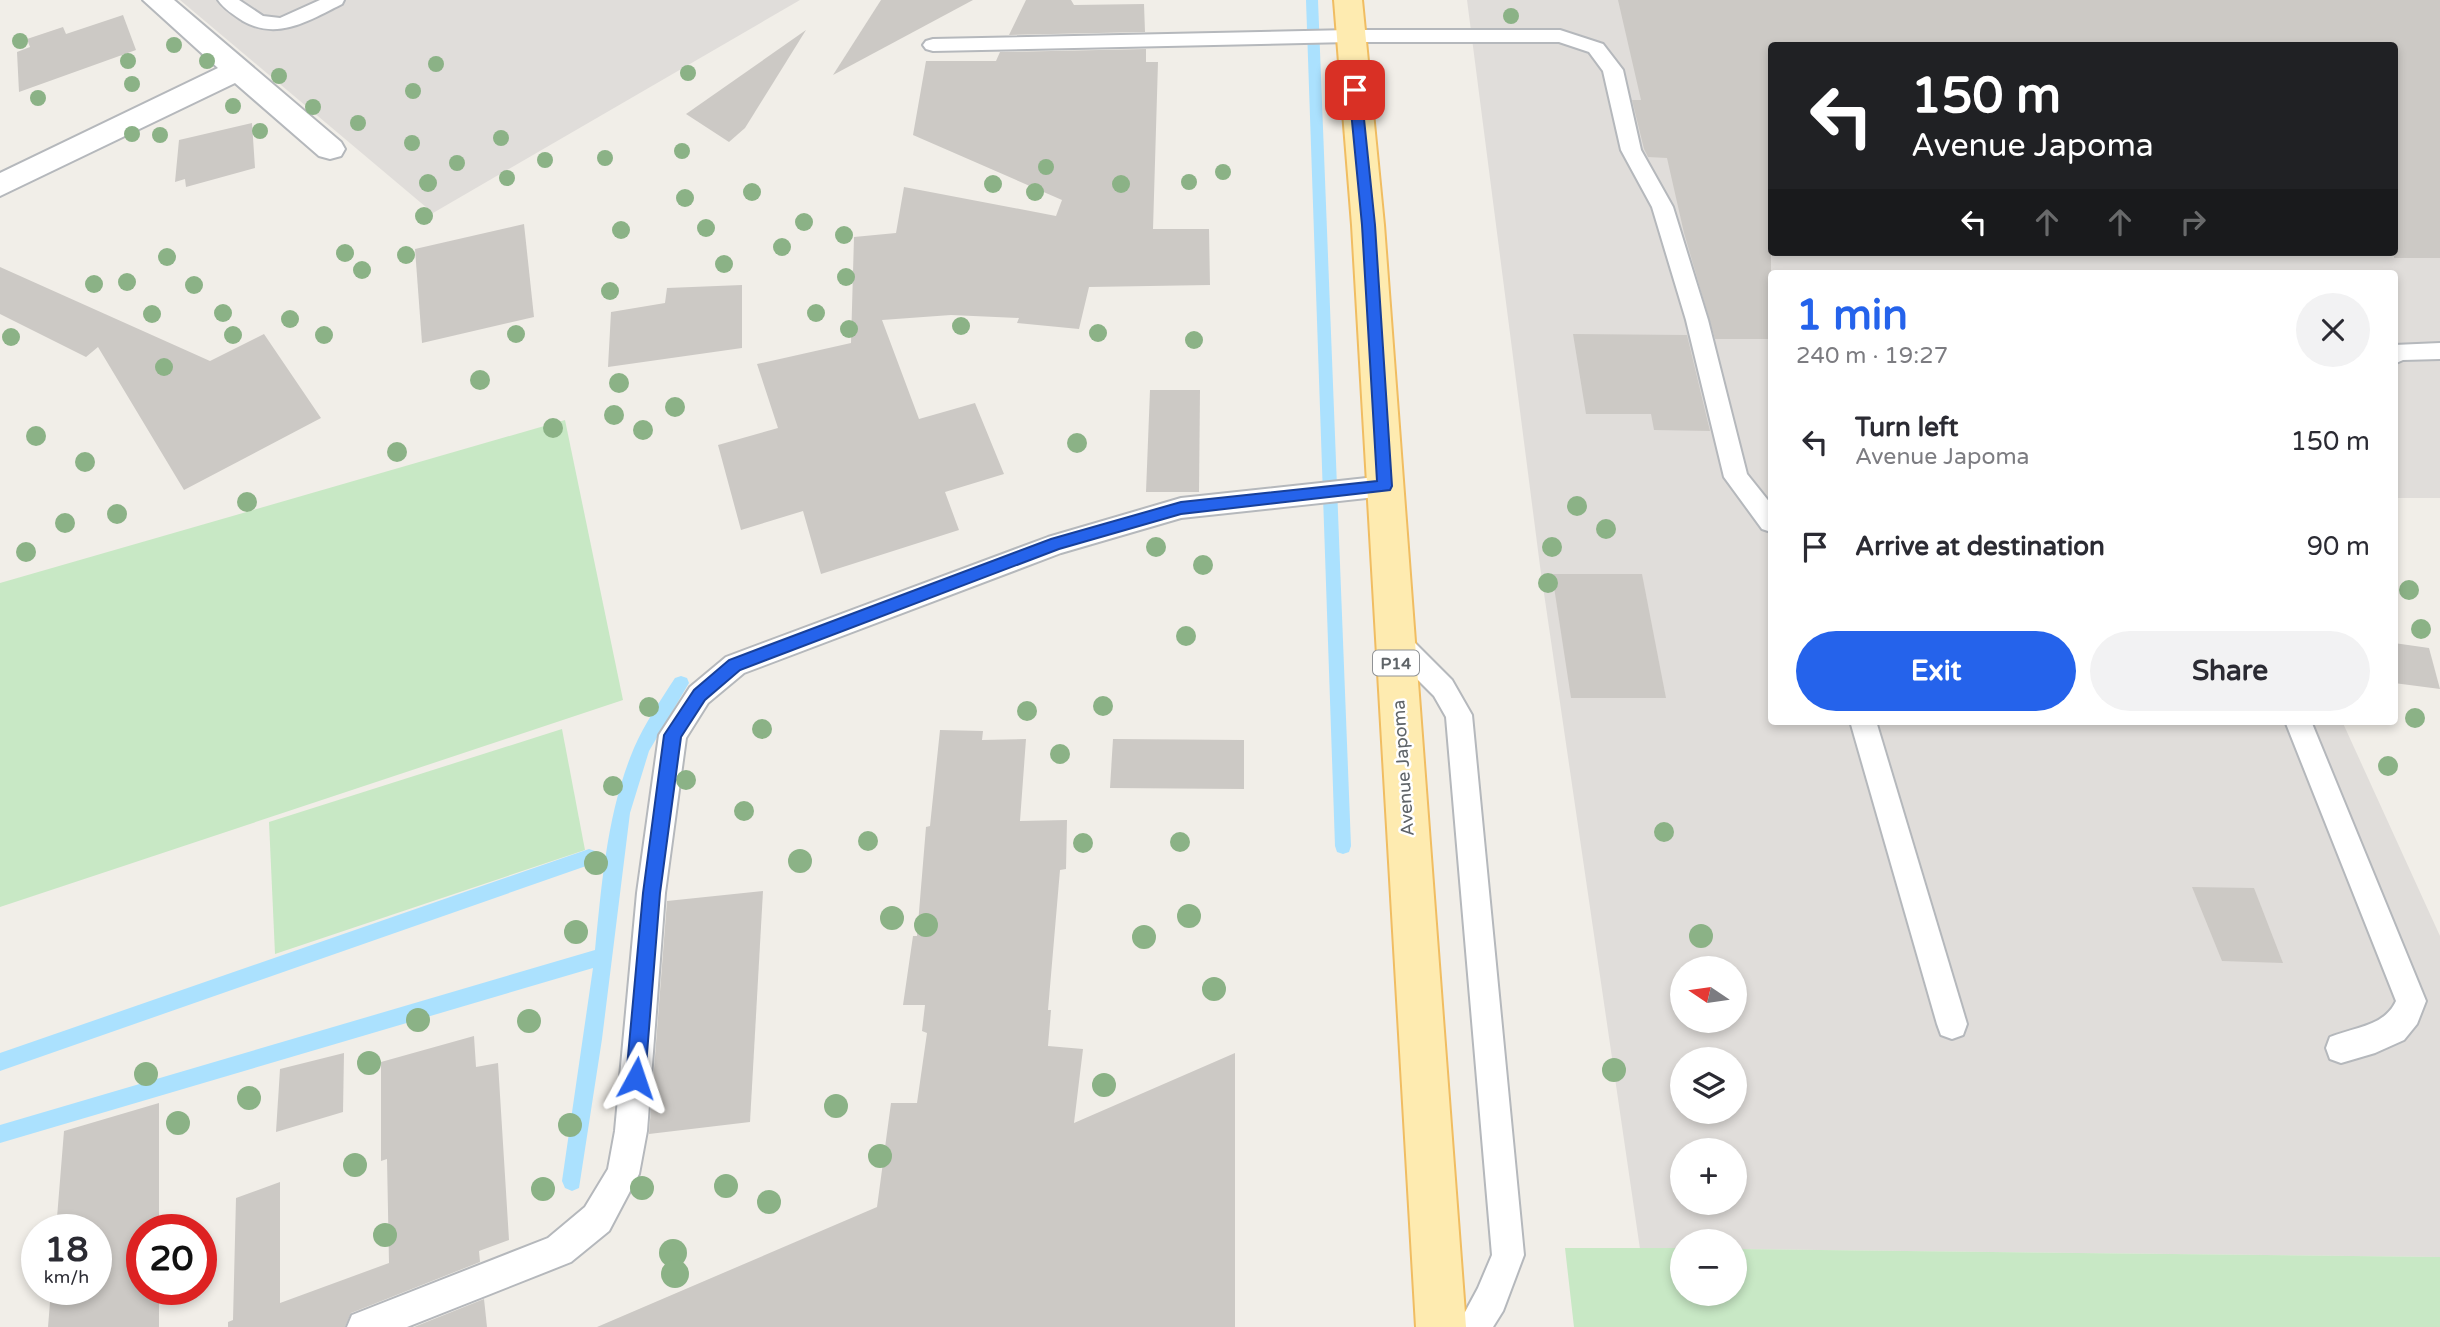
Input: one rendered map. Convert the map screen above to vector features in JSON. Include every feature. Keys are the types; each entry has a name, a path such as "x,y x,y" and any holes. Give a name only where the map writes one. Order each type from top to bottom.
{"main road":[{"name":"Avenue Japoma","path":"1349,18 1368,225 1441,1327"}],"street":[{"path":"157,0 330,149"},
{"path":"0,186 238,70"}],"lane":[{"path":"227,0 249,19 268,26 285,24 335,0"},
{"path":"933,45 1349,18 1560,36 1596,48 1613,70 1631,150 1662,207 1697,320 1735,477 1768,518"},
{"path":"2398,352 2440,351"},
{"path":"364,1327 559,1250 597,1219 623,1174 631,1131 651,893 673,735 699,695 735,665 1057,544 1181,508 1385,486"},
{"path":"1395,640 1443,688 1459,715 1508,1255 1490,1299 1474,1327"},
{"path":"1864,725 1952,1024"},
{"path":"2300,725 2411,1001 2406,1020 2396,1030 2341,1048"}],"shaded area":[{"path":"180,0 800,0 433,213"},
{"path":"1467,0 2440,0 2440,498 2398,498 2398,270 1768,270 1768,725 2344,725 2440,936 2440,1257 1747,1249 1747,1229 1670,1229 1670,1248 1640,1249 1540,566"}],"green space":[{"path":"565,420 623,700 0,907 0,583"},
{"path":"562,729 585,850 275,954 269,822"},
{"path":"1565,1248 1670,1248 1670,1306 1747,1306 1747,1249 2440,1257 2440,1327 1574,1327"}],"building":[{"path":"881,0 973,0 833,75"},
{"path":"1026,0 1071,0 1074,5 1144,4 1145,32 1009,35"},
{"path":"1618,0 2440,0 2440,258 2394,258 2398,256 2398,42 1768,42 1768,256 1771,256 1771,270 1768,270 1768,339 1715,339 1684,233 1667,158 1648,157 1644,149 1632,100 1641,100"},
{"path":"123,15 136,50 19,92 17,52 30,47 27,39 63,27 66,34"},
{"path":"806,30 745,128 729,142 686,114"},
{"path":"1146,49 1146,62 1158,62 1153,229 1209,229 1210,285 1089,287 1079,329 1017,323 1019,318 951,315 882,320 919,419 975,403 1004,474 945,492 959,530 821,574 803,511 741,530 718,445 778,428 757,364 851,343 854,237 896,233 904,187 1056,216 1062,200 913,135 926,61 996,61 1000,52"},
{"path":"252,123 255,168 186,187 185,179 175,182 179,140"},
{"path":"524,224 534,317 422,343 415,249"},
{"path":"0,267 210,361 264,334 321,418 184,490 98,347 86,357 0,314"},
{"path":"742,285 742,348 608,367 611,312 665,303 667,288"},
{"path":"1573,334 1687,335 1710,431 1654,430 1651,414 1586,414"},
{"path":"1150,390 1200,390 1199,492 1146,492"},
{"path":"1552,574 1642,574 1666,698 1571,698"},
{"path":"2398,644 2429,648 2440,689 2398,684"},
{"path":"940,730 983,731 982,740 1026,739 1020,821 1067,820 1066,869 1060,870 1048,1010 1051,1010 1048,1046 1083,1049 1074,1123 1235,1053 1235,1327 597,1327 877,1207 891,1103 917,1103 927,1033 922,1031 925,1005 903,1005 913,936 917,936 926,827 930,826"},
{"path":"1113,739 1244,740 1244,789 1110,788"},
{"path":"2192,887 2254,888 2283,963 2222,961"},
{"path":"763,891 750,1122 649,1134 667,901"},
{"path":"474,1036 476,1067 498,1063 509,1240 479,1251 480,1262 351,1313 345,1327 228,1327 228,1322 233,1320 236,1198 280,1182 280,1303 389,1263 387,1159 381,1161 381,1062"},
{"path":"344,1053 343,1112 276,1132 280,1069"},
{"path":"159,1103 159,1214 126,1214 126,1305 159,1305 159,1327 48,1327 50,1305 112,1305 112,1214 57,1214 64,1131"},
{"path":"484,1299 487,1327 414,1327"}],"waterway":[{"path":"1312,0 1343,846"},
{"path":"603,956 615,846 630,781 659,717 681,683"},
{"path":"0,1062 589,857"},
{"path":"0,1134 603,956"},
{"path":"572,1181 603,956"}],"route":[{"path":"636,1078 651,893 673,735 699,695 735,665 1057,544 1181,508 1385,486 1368,225 1355,90"}]}
